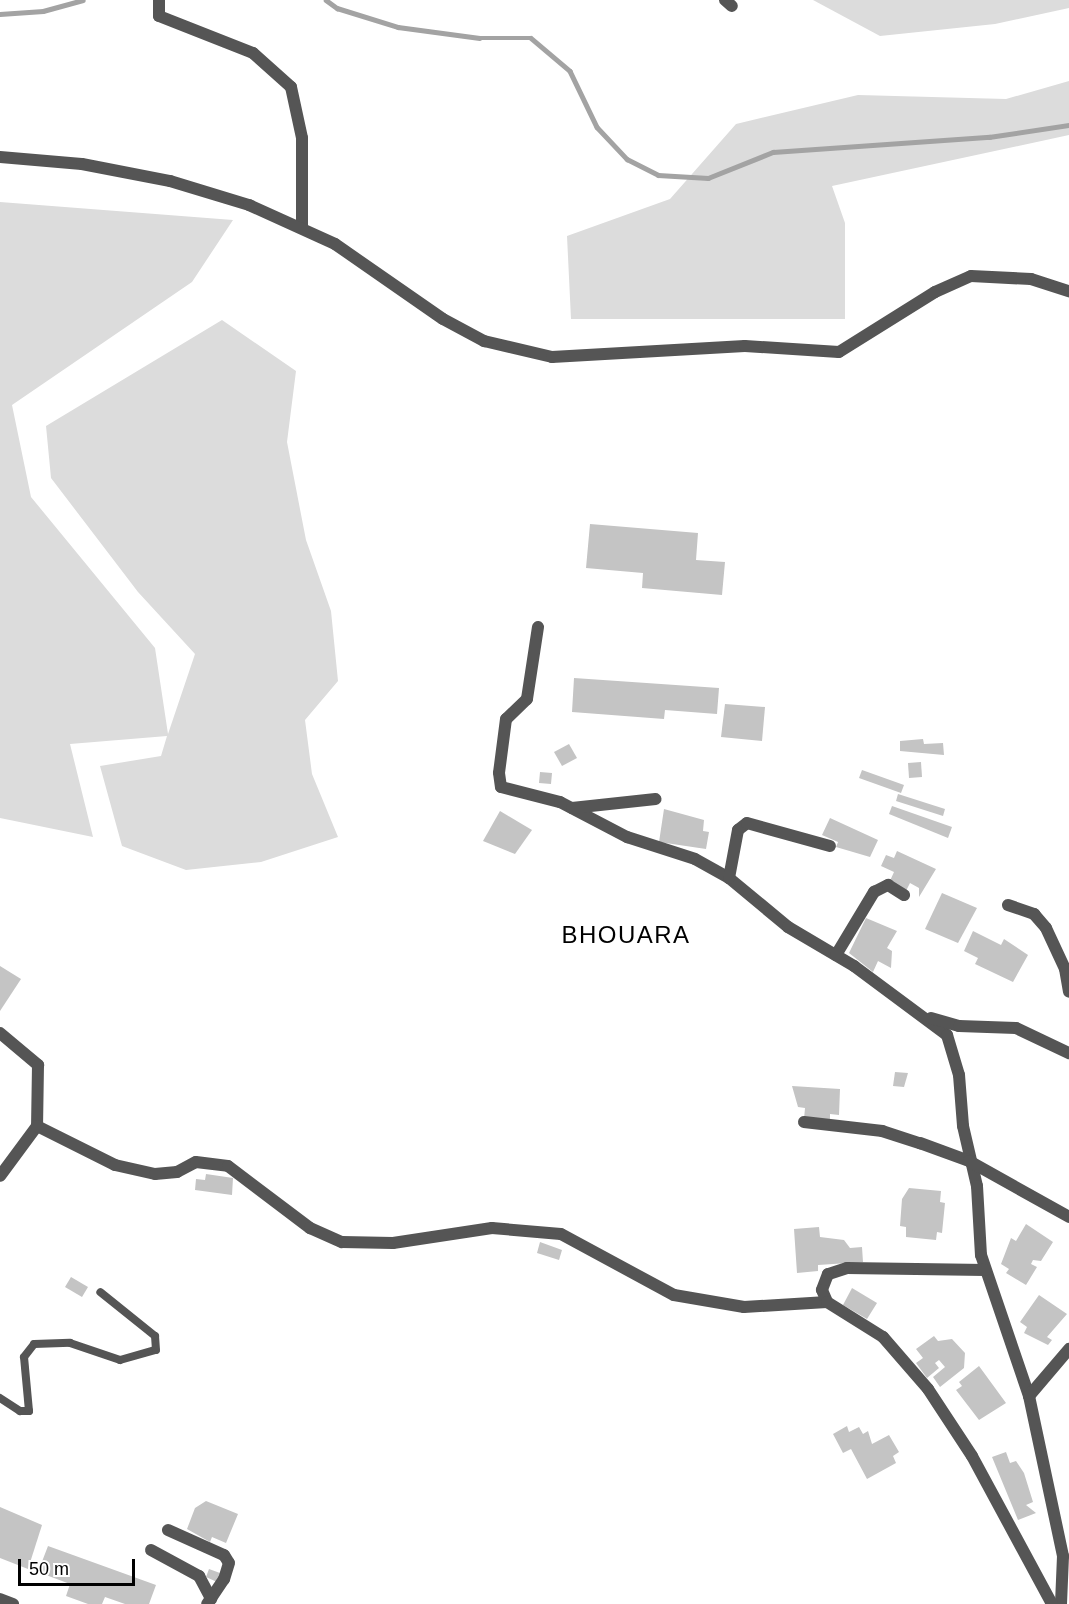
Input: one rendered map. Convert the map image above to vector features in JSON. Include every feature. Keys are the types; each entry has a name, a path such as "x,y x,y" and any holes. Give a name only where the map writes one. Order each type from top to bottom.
{"street":[{"path":"159,0 159,16 253,53 291,87 302,138 302,226"},
{"path":"0,157 82,164 170,181 302,226 465,331 505,349 552,357 745,346 839,352 935,292 971,276 1031,279 1069,291"},
{"path":"538,627 527,699 506,719 498,773 501,787 572,808 627,837 695,859 729,878 788,927 836,955 930,1018 947,1035 955,1055 969,1161 977,1186 985,1270 1029,1396 1064,1556 1061,1604"},
{"path":"572,808 656,799"},
{"path":"729,878 738,830 747,823 830,846"},
{"path":"836,955 882,885 904,895"},
{"path":"1008,906 1034,914 1046,928 1065,969 1069,992"},
{"path":"930,1018 958,1026 1016,1028 1069,1053"},
{"path":"0,1033 38,1065 37,1126 0,1176"},
{"path":"804,1122 882,1131 969,1161 1069,1217"},
{"path":"37,1126 115,1164 155,1174 177,1172 196,1162 228,1166 310,1228 342,1242 393,1243 492,1228 561,1234 674,1294 744,1307 827,1302 883,1337 928,1389 972,1456 1052,1604"},
{"path":"827,1302 824,1281 835,1270 985,1270"},
{"path":"1029,1396 1069,1349"},
{"path":"168,1530 224,1555 229,1563 209,1601"},
{"path":"151,1550 199,1576 209,1601"},
{"path":"0,1599 14,1604"}],"lane":[{"path":"0,1398 24,1413 32,1407 24,1357 34,1344 70,1343 120,1360 156,1350 155,1336 100,1292"}],"shaded area":[{"path":"813,0 1069,0 1069,8 995,24 880,36"},
{"path":"1069,81 1069,135 832,186 845,223 845,319 571,319 567,236 670,199 736,124 858,95 1006,99"},
{"path":"0,202 233,220 192,282 12,405 31,497 155,648 168,734 195,654 138,592 51,478 46,426 222,320 296,371 287,442 306,540 331,611 338,681 305,720 312,774 338,837 261,862 186,870 122,846 100,766 161,756 167,736 70,744 93,837 0,818"}],"building":[{"path":"590,524 698,533 696,560 725,562 722,595 642,588 643,573 586,568"},
{"path":"574,678 719,688 717,714 665,710 664,719 572,712"},
{"path":"725,704 765,707 762,741 721,737"},
{"path":"923,739 924,744 943,743 944,755 900,751 900,741"},
{"path":"569,744 577,758 562,766 554,752"},
{"path":"921,762 922,777 909,778 908,763"},
{"path":"862,770 904,785 901,793 859,778"},
{"path":"540,772 552,773 551,784 539,783"},
{"path":"898,794 945,809 943,816 896,801"},
{"path":"892,806 952,827 948,838 889,814"},
{"path":"664,809 704,820 703,831 709,832 706,849 659,842"},
{"path":"500,811 532,830 515,854 483,841"},
{"path":"830,818 878,840 870,857 836,847 838,842 822,835"},
{"path":"897,851 936,869 919,897 919,888 910,883 906,891 889,883 894,872 881,866 886,855 894,858"},
{"path":"942,893 977,908 958,943 925,929"},
{"path":"866,918 897,931 887,948 892,951 891,968 878,961 873,972 849,953"},
{"path":"973,931 1001,945 1004,939 1028,955 1013,982 975,964 978,958 964,951"},
{"path":"0,966 21,979 0,1011"},
{"path":"895,1072 908,1073 904,1087 893,1086"},
{"path":"792,1086 840,1089 839,1115 830,1114 830,1120 804,1119 805,1108 798,1107"},
{"path":"206,1174 233,1178 232,1195 195,1190 196,1179 205,1180"},
{"path":"909,1188 941,1191 940,1202 945,1203 942,1233 937,1232 936,1240 906,1237 906,1227 900,1226 902,1199"},
{"path":"1026,1224 1053,1242 1041,1261 1033,1260 1031,1264 1037,1267 1026,1285 1006,1273 1009,1269 1001,1264 1011,1238 1016,1241"},
{"path":"819,1227 820,1237 844,1240 850,1248 862,1247 863,1262 818,1265 818,1271 797,1273 794,1229"},
{"path":"540,1242 562,1250 559,1260 537,1253"},
{"path":"71,1277 88,1287 82,1297 65,1287"},
{"path":"852,1288 877,1303 867,1319 843,1305"},
{"path":"1039,1295 1067,1314 1047,1337 1052,1340 1048,1345 1024,1333 1027,1327 1020,1322"},
{"path":"934,1336 938,1341 952,1339 965,1353 964,1368 940,1387 933,1377 945,1367 939,1360 935,1363 939,1368 927,1378 916,1363 923,1358 916,1349"},
{"path":"979,1366 1006,1403 979,1420 956,1390 962,1386 959,1382"},
{"path":"847,1426 849,1432 859,1427 863,1434 868,1431 872,1444 889,1435 899,1452 893,1456 896,1463 867,1479 851,1449 843,1453 833,1434"},
{"path":"1006,1452 1010,1463 1016,1461 1024,1473 1033,1502 1026,1505 1036,1513 1018,1520 992,1457"},
{"path":"206,1501 238,1514 226,1543 212,1537 210,1542 187,1529 195,1508"},
{"path":"0,1507 42,1525 28,1569 0,1558"},
{"path":"48,1546 156,1585 149,1604 125,1604 105,1597 102,1604 88,1604 66,1596 70,1584 38,1572"},
{"path":"209,1569 220,1573 217,1582 206,1577"}],"waterway":[{"path":"0,14 43,11 83,0"},
{"path":"326,0 337,8 398,27 479,38 531,38 570,71 597,127 627,159 658,175 708,178 773,152 989,137 1069,125"}],"district":[{"name":"BHOUARA","path":"626,935"}]}
